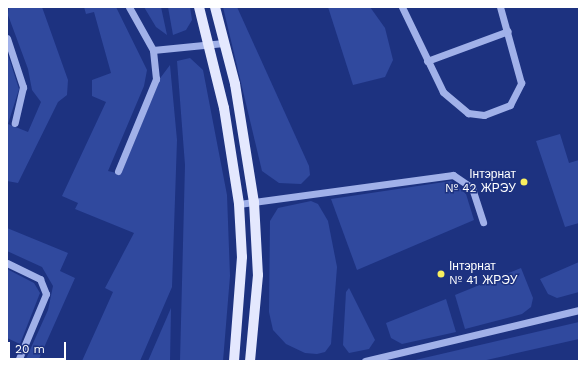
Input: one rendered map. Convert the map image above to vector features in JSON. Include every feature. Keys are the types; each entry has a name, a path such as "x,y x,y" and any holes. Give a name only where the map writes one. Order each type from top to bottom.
{"main road":[{"path":"199,7 224,108 239,204 241,264 234,361"},
{"path":"215,7 242,122 254,202 258,275 250,361"}],"street":[{"path":"118,171 156,79 153,50 129,7"},
{"path":"402,7 443,92 455,105 468,113 484,115 499,112 510,105 521,83 508,31 500,7"},
{"path":"427,61 508,31"},
{"path":"7,38 23,87 15,123"},
{"path":"153,50 224,43"},
{"path":"239,204 454,175 472,188 483,222"},
{"path":"7,262 40,279 46,294 18,361"},
{"path":"365,361 390,358 579,310"}],"shaded area":[{"path":"9,7 42,7 68,80 67,95 58,102 18,183 7,181 7,52 19,89 8,124 28,132 41,102 32,90 28,69 8,15"},
{"path":"84,7 116,7 147,70 144,86 108,171 121,174 161,77 170,65 177,140 172,287 140,361 82,361 113,292 105,288 134,233 75,209 78,203 62,196 106,102 92,96 92,80 111,73 94,12 86,14"},
{"path":"144,7 161,7 167,35 156,27"},
{"path":"168,7 190,7 192,20 186,30 173,35"},
{"path":"223,7 237,7 309,166 310,175 301,184 279,183 262,171"},
{"path":"328,7 370,7 385,28 393,60 385,77 353,85"},
{"path":"190,58 203,70 227,195 230,276 223,361 180,361 185,165 177,61"},
{"path":"560,134 569,163 579,160 579,223 565,227 536,141"},
{"path":"451,181 466,194 474,220 357,270 331,199"},
{"path":"311,201 318,204 328,221 337,267 331,344 325,352 317,354 305,353 286,344 273,330 269,312 270,221 278,208"},
{"path":"7,228 68,253 60,271 75,278 38,361 25,361 48,310 53,286 42,267 7,251"},
{"path":"579,262 579,292 557,298 548,294 540,279"},
{"path":"521,268 533,298 531,307 522,314 465,329 455,295"},
{"path":"7,269 34,283 40,293 20,344 7,338"},
{"path":"349,288 375,340 369,349 349,353 343,345 346,292"},
{"path":"446,299 456,332 402,344 391,338 386,323"},
{"path":"171,308 170,361 148,361"},
{"path":"579,322 579,339 482,361 411,361"}],"place":[{"name":"Інтэрнат № 42 ЖРЭУ","path":"524,182"},
{"name":"Інтэрнат № 41 ЖРЭУ","path":"441,274"}]}
